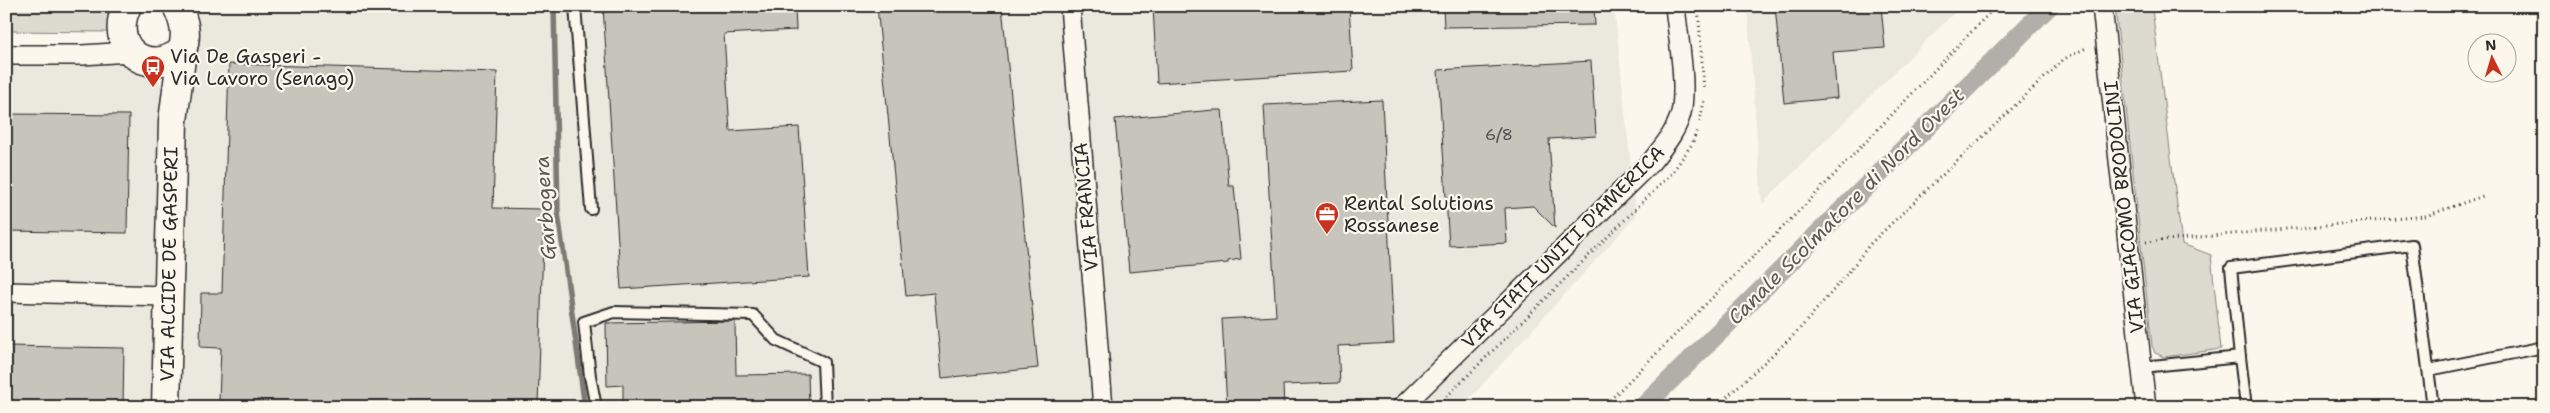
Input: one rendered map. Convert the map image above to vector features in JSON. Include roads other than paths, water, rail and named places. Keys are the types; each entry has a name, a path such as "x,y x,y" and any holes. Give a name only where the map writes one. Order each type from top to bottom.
{"street":[{"path":"127,6 120,24 133,49"},
{"name":"VIA ALCIDE DE GASPERI","path":"166,407 167,296 173,121 182,50 186,41 185,29 177,6"},
{"name":"VIA FRANCIA","path":"1070,6 1103,407"},
{"name":"VIA STATI UNITI D'AMERICA","path":"1402,407 1651,162 1670,138 1682,109 1682,78 1675,6"},
{"name":"VIA GIACOMO BRODOLINI","path":"2102,6 2146,407"},
{"path":"6,54 82,55 133,49 169,60 182,50"},
{"name":"VIA ALCIDE DE GASPERI","path":"133,49 168,90 173,121"},
{"path":"6,292 167,296"}],"lane":[{"path":"575,6 591,209"},
{"path":"2246,407 2231,268 2412,245 2433,407"},
{"path":"596,407 590,376 584,322 614,312 753,315 776,340 823,362 825,407"},
{"path":"2429,370 2544,347"},
{"path":"2142,367 2240,357"}],"waterway":[{"name":"Garbogera","path":"554,6 558,213 585,407"},
{"name":"Canale Scolmatore di Nord Ovest","path":"1643,407 2049,6"}],"place":[{"name":"Via De Gasperi - Via Lavoro (Senago)","path":"153,88"},
{"name":"Rental Solutions Rossanese","path":"1327,235"}]}
